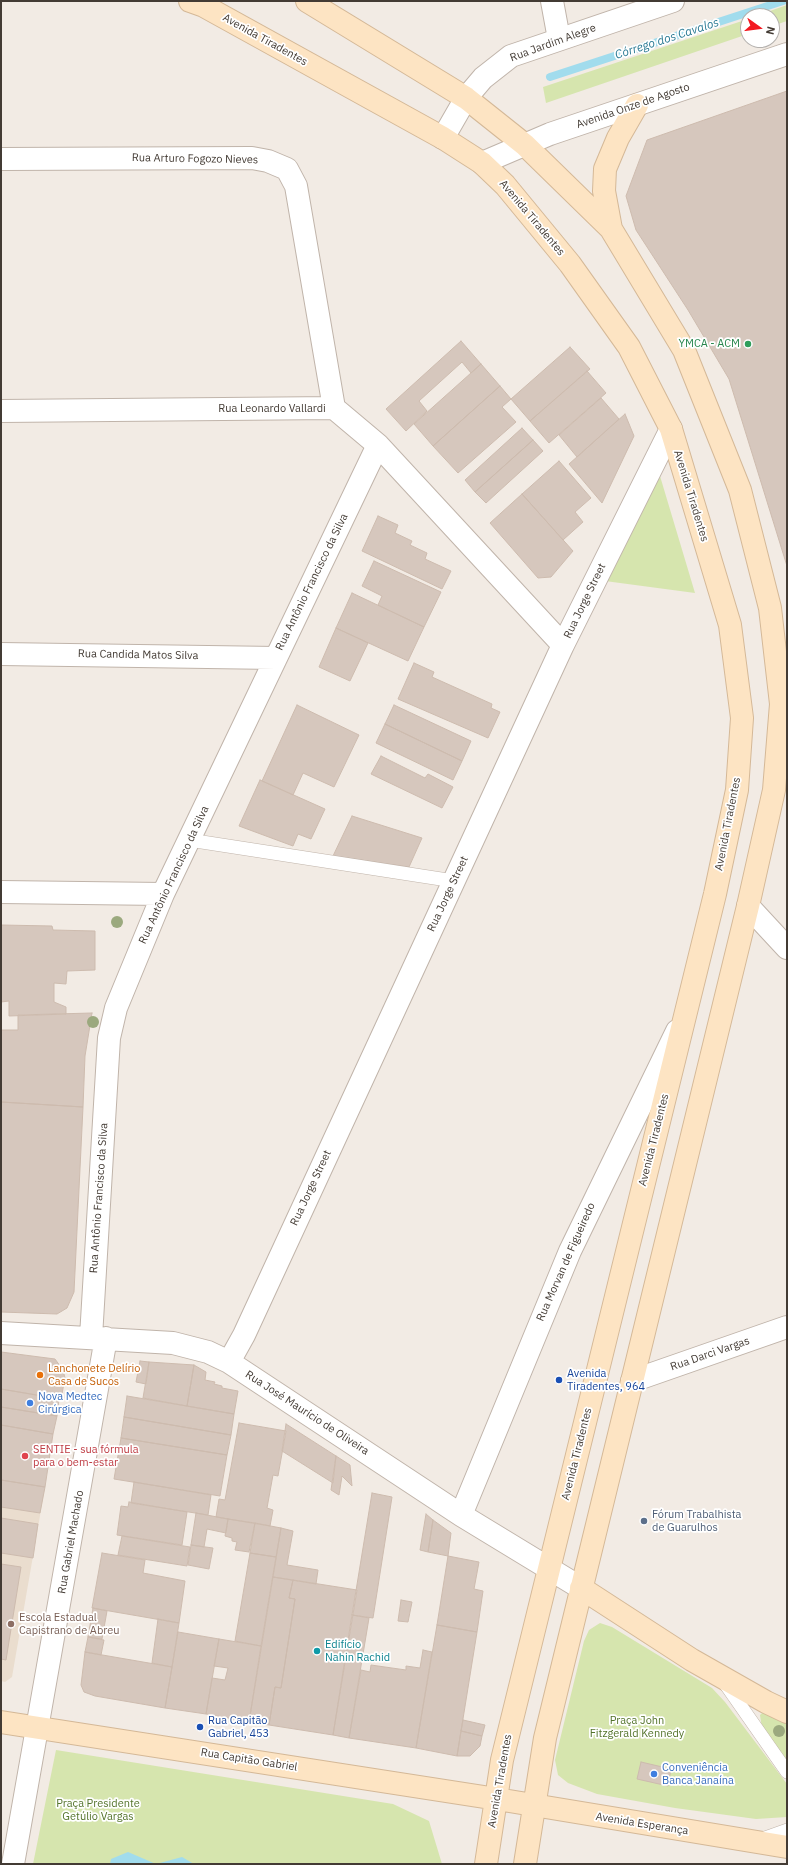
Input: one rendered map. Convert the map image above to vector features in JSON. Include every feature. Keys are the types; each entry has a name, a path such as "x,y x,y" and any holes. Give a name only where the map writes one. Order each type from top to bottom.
{"main road":[{"name":"Avenida Tiradentes","path":"190,1 204,6 443,138 482,163 505,184 570,264 629,347 670,429 730,625 742,718 737,790 715,894 684,1015 601,1361 548,1568 502,1760 486,1864"},
{"path":"307,1 466,98 525,145 611,229 684,350 740,490 770,608 781,704 774,790 748,906 545,1738 525,1864"},
{"path":"611,229 604,192 605,169 618,138 637,105"},
{"path":"581,1588 720,1677 787,1712"},
{"name":"Rua Capitão Gabriel","path":"1,1722 38,1730 198,1752 497,1799"},
{"name":"Avenida Esperança","path":"497,1799 787,1847"}],"street":[{"path":"552,1 558,39"},
{"name":"Rua Jardim Alegre","path":"443,138 466,98 483,78 511,56 673,1"},
{"name":"Avenida Onze de Agosto","path":"482,163 550,134 787,54"},
{"name":"Rua Arturo Fogozo Nieves","path":"1,159 252,158 268,161 287,169 296,186 334,408"},
{"name":"Rua Leonardo Vallardi","path":"1,411 334,408 378,445 563,645"},
{"name":"Rua Jorge Street","path":"229,1362 244,1335 563,645 670,429"},
{"name":"Rua Antônio Francisco da Silva","path":"98,1338 109,1038 116,1008 163,894 378,445"},
{"name":"Rua Candida Matos Silva","path":"1,654 276,658"},
{"path":"1,892 163,894"},
{"path":"748,906 787,948"},
{"name":"Rua Morvan de Figueiredo","path":"461,1514 570,1251 684,1015"},
{"name":"Rua Darci Vargas","path":"632,1381 787,1327"},
{"name":"Rua José Maurício de Oliveira","path":"1,1333 173,1342 208,1352 229,1362 461,1514 581,1588"},
{"name":"Rua Gabriel Machado","path":"13,1864 38,1730 98,1338"}],"lane":[{"path":"189,840 454,881"},
{"path":"720,1677 787,1772"},
{"path":"754,1842 787,1830"}],"shaded area":[{"name":"Escola Estadual Capistrano de Abreu","path":"1,1480 45,1487 12,1677 5,1682 1,1681"}],"green space":[{"path":"787,5 787,21 780,23 780,8 779,8"},
{"path":"740,22 740,37 546,103 543,87"},
{"path":"657,466 695,593 605,581"},
{"name":"Praça John Fitzgerald Kennedy","path":"600,1623 612,1627 712,1688 725,1702 787,1784 787,1817 756,1819 675,1808 597,1794 568,1783 558,1775 555,1760 584,1641 589,1630"},
{"path":"763,1712 787,1723 787,1760 762,1728 760,1715"},
{"name":"Praça Presidente Getúlio Vargas","path":"56,1750 393,1804 429,1821 442,1864 33,1864"}],"water":[{"path":"128,1852 156,1864 110,1864 111,1859"},
{"path":"182,1857 194,1864 156,1864"}],"building":[{"name":"YMCA - ACM","path":"787,91 787,566 729,379 688,310 636,230 626,196 647,140"},
{"path":"461,341 481,364 471,373 462,362 419,401 427,411 406,431 386,409"},
{"path":"570,347 590,369 530,421 511,399"},
{"path":"481,364 500,386 433,446 414,424"},
{"path":"587,371 606,393 549,443 530,421"},
{"path":"500,386 511,399 502,407 516,422 458,473 433,446"},
{"path":"601,398 619,419 577,457 559,435"},
{"path":"625,414 634,436 602,503 569,464"},
{"path":"522,428 533,440 475,492 465,480"},
{"path":"533,440 543,451 486,503 475,492"},
{"path":"559,461 591,498 575,512 583,522 563,540 522,494"},
{"path":"522,494 573,551 551,577 538,578 490,523"},
{"path":"378,516 398,525 395,533 412,541 410,545 427,553 425,559 451,571 442,589 362,551"},
{"path":"374,561 441,592 424,627 378,605 382,596 362,586"},
{"path":"352,593 424,627 408,661 336,628"},
{"path":"336,628 368,643 350,681 319,667"},
{"path":"414,663 434,672 432,677 492,704 491,708 500,712 488,738 398,699"},
{"path":"297,705 359,735 334,787 303,773 293,795 262,781"},
{"path":"394,705 471,741 462,761 385,724"},
{"path":"385,724 462,761 453,780 376,743"},
{"path":"381,756 425,778 428,774 453,787 442,808 371,774"},
{"path":"260,780 325,809 311,839 298,834 293,846 239,826"},
{"path":"352,816 422,838 409,867 333,856"},
{"path":"1,925 52,926 53,930 95,931 95,970 67,971 66,984 54,983 54,1002 66,1007 66,1014 9,1016 9,1001 1,1002"},
{"path":"92,1013 85,1056 83,1107 1,1102 1,1030 18,1030 18,1015"},
{"path":"1,1102 83,1107 74,1292 67,1308 57,1314 1,1312"},
{"path":"1,1352 55,1359 63,1370 65,1378 61,1399 1,1389"},
{"path":"140,1361 149,1362 146,1384 136,1382"},
{"path":"149,1362 194,1365 187,1406 143,1398"},
{"path":"194,1365 206,1372 205,1380 215,1382 214,1384 222,1386 222,1388 238,1391 234,1414 187,1406"},
{"name":"Nova Medtec Cirúrgica","path":"1,1389 59,1399 57,1416 1,1407"},
{"path":"127,1396 234,1414 231,1435 124,1417"},
{"path":"1,1407 57,1416 53,1434 1,1425"},
{"path":"124,1417 231,1435 227,1455 121,1438"},
{"path":"239,1423 286,1431 278,1476 273,1475 267,1508 273,1510 270,1526 216,1517 219,1499 225,1500"},
{"path":"286,1424 336,1456 333,1483 282,1451"},
{"path":"1,1425 53,1434 45,1487 1,1480"},
{"path":"121,1438 227,1455 220,1496 114,1479"},
{"path":"336,1456 350,1465 352,1486 342,1476 339,1495 331,1490"},
{"path":"1,1480 45,1487 40,1513 1,1507"},
{"path":"134,1482 211,1495 208,1515 131,1503"},
{"path":"372,1493 392,1497 373,1618 352,1615"},
{"path":"129,1502 187,1512 182,1545 117,1535 121,1506 128,1507"},
{"path":"196,1513 228,1519 226,1533 207,1529 204,1547 191,1545"},
{"path":"426,1514 433,1520 428,1552 420,1550"},
{"path":"1,1518 38,1524 33,1558 1,1553"},
{"path":"228,1519 255,1523 249,1552 235,1550 237,1542 232,1541 232,1538 225,1536"},
{"path":"433,1520 451,1533 448,1556 428,1552"},
{"path":"255,1523 281,1528 276,1557 250,1553"},
{"path":"281,1528 293,1531 287,1565 318,1570 316,1584 273,1577"},
{"path":"122,1536 190,1547 187,1566 118,1555"},
{"path":"191,1545 213,1548 209,1569 188,1565"},
{"path":"102,1553 145,1560 143,1573 185,1581 179,1623 92,1608"},
{"path":"250,1553 276,1557 261,1646 235,1641"},
{"path":"448,1556 479,1562 474,1589 483,1591 477,1632 437,1625"},
{"path":"1,1564 21,1567 6,1660 1,1659"},
{"path":"273,1577 293,1580 289,1598 295,1599 281,1688 275,1687 269,1725 249,1722"},
{"name":"Edifício Nahin Rachid","path":"293,1580 357,1590 333,1735 269,1725 275,1687 281,1688 295,1599 289,1598"},
{"path":"401,1600 412,1602 408,1622 398,1621"},
{"path":"93,1608 107,1611 102,1639 88,1637"},
{"path":"352,1615 369,1618 349,1738 333,1735"},
{"path":"158,1619 179,1623 172,1667 152,1663"},
{"path":"437,1625 477,1632 457,1756 416,1748"},
{"path":"178,1632 219,1639 206,1714 165,1708"},
{"path":"88,1637 104,1640 101,1655 85,1652"},
{"path":"219,1639 261,1646 249,1722 206,1714 212,1678 225,1680 228,1668 214,1666"},
{"path":"423,1650 432,1652 416,1748 349,1738 361,1670 370,1672 371,1665 406,1670 406,1666 420,1668"},
{"path":"85,1652 172,1667 165,1708 95,1696 84,1692 81,1685"},
{"path":"463,1720 485,1725 482,1736 461,1731"},
{"path":"461,1731 482,1736 480,1746 470,1756 457,1756"},
{"name":"Conveniência Banca Janaína","path":"641,1762 671,1769 668,1786 637,1779"}],"waterway":[{"name":"Córrego dos Cavalos","path":"550,77 783,1"}],"place":[{"name":"YMCA - ACM","path":"748,344"},
{"name":"Lanchonete Delírio Casa de Sucos","path":"40,1375"},
{"name":"Avenida Tiradentes, 964","path":"559,1380"},
{"name":"Nova Medtec Cirúrgica","path":"30,1403"},
{"name":"SENTIE - sua fórmula para o bem-estar","path":"25,1456"},
{"name":"Fórum Trabalhista de Guarulhos","path":"644,1521"},
{"name":"Escola Estadual Capistrano de Abreu","path":"11,1624"},
{"name":"Edifício Nahin Rachid","path":"317,1651"},
{"name":"Rua Capitão Gabriel, 453","path":"200,1727"},
{"name":"Conveniência Banca Janaína","path":"654,1774"}]}
